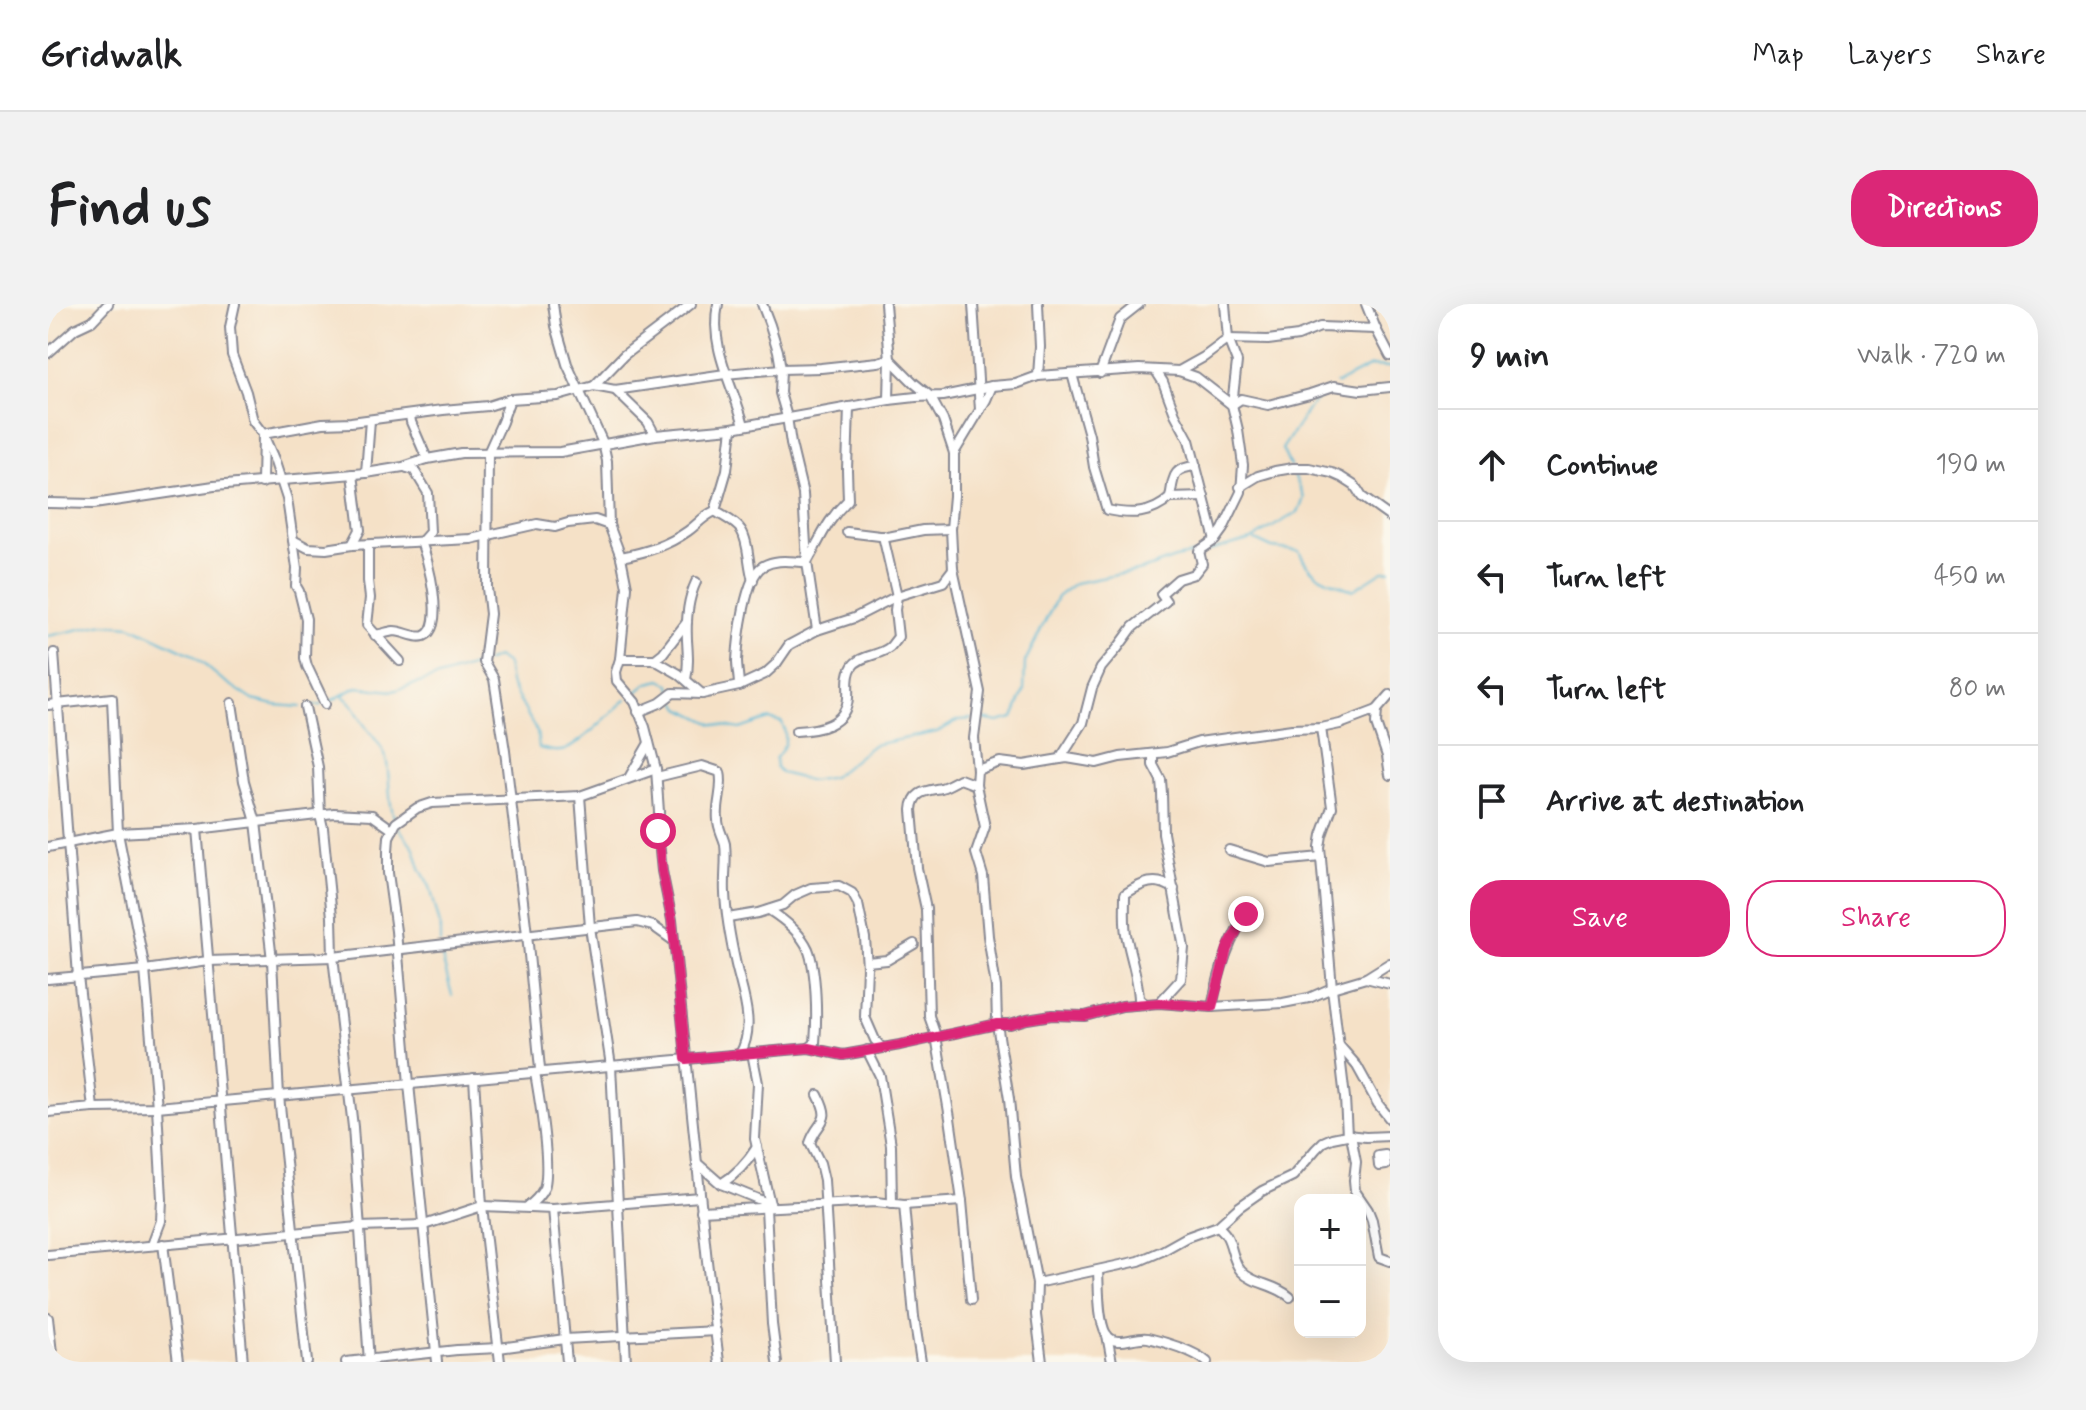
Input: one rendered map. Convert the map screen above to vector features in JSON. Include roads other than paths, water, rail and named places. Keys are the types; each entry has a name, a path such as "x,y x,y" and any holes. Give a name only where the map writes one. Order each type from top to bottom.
{"street":[{"path":"48,353 75,329 92,321 108,304"},
{"path":"235,304 230,327 232,355 253,421 263,434 274,459 287,499 296,586 306,619 305,658 325,704"},
{"path":"553,304 567,364 603,443 609,525 621,557 627,587 617,681 631,696 638,712 657,773 658,831 674,941 719,1362"},
{"path":"594,386 624,355 691,304"},
{"path":"718,304 714,320 725,374 744,425"},
{"path":"762,304 781,369 780,393 803,494 807,562 817,630"},
{"path":"885,304 890,359 889,400"},
{"path":"973,304 980,410"},
{"path":"1038,304 1038,376"},
{"path":"1100,373 1120,319 1139,304"},
{"path":"1060,759 1083,723 1101,668 1130,629 1166,601 1161,594 1178,579 1194,574 1202,564 1199,551 1215,540 1241,492 1241,445 1232,405 1237,368 1228,339 1225,304"},
{"path":"1366,304 1390,356"},
{"path":"1179,371 1228,339 1268,340 1298,336 1320,327 1376,329"},
{"path":"263,434 323,423 488,406 510,399 558,396 594,386 615,390 725,374 821,368 890,359"},
{"path":"890,359 930,396 943,420 954,453 953,569 980,692 974,738 976,785 985,827 976,853 983,876 1016,1177 1037,1283 1036,1315 1042,1362"},
{"path":"48,503 94,504 189,490 366,473 461,453 560,452 655,435 732,428 889,400 943,396 1016,384 1038,376 1139,369 1179,371 1196,377 1232,405"},
{"path":"1156,371 1189,440 1215,540"},
{"path":"1072,374 1107,510 1123,513 1153,510 1170,498 1204,497"},
{"path":"954,453 992,386"},
{"path":"1232,405 1241,399 1268,405 1334,386 1361,390 1390,387"},
{"path":"615,390 648,422 655,435"},
{"path":"510,399 488,453 487,588 490,614 484,662 494,679 511,799 527,934 542,1112 545,1183 527,1207"},
{"path":"807,562 817,539 835,512 848,500 849,407"},
{"path":"410,415 427,459"},
{"path":"366,473 370,420"},
{"path":"715,511 727,470 732,428"},
{"path":"262,483 263,434"},
{"path":"1170,498 1174,476 1183,467 1196,466"},
{"path":"403,467 414,470 428,493 430,532 421,542"},
{"path":"1240,487 1258,476 1275,471 1309,468 1341,477 1390,517"},
{"path":"352,545 360,530 353,474"},
{"path":"715,511 740,529 753,580"},
{"path":"621,557 654,550 715,511"},
{"path":"293,540 314,549 487,536 537,524 555,527 595,520 609,525"},
{"path":"847,532 883,536 951,529"},
{"path":"796,731 815,730 835,723 844,714 848,700 851,667 890,648 898,637 897,596 883,536"},
{"path":"375,635 395,631 420,638 429,634 434,627 434,599 421,542"},
{"path":"368,546 368,629 400,661"},
{"path":"739,686 737,662 740,637 753,580 761,567 782,560 807,562"},
{"path":"638,712 660,703 673,693 702,694 739,686 765,674 789,645 897,596 943,582 953,569"},
{"path":"686,679 689,669 687,622 691,591 696,582"},
{"path":"654,660 687,622"},
{"path":"54,653 53,704 93,1108"},
{"path":"620,659 654,660 686,679 702,694"},
{"path":"977,770 1000,762 1024,765 1067,758 1097,763 1167,752 1199,742 1321,728 1377,710 1390,695"},
{"path":"53,704 112,698 118,833 145,970 157,1107 162,1199 161,1221 152,1245"},
{"path":"232,703 244,781 256,822 272,960 279,1096 307,1362"},
{"path":"305,707 318,767 333,957 353,1127 369,1361"},
{"path":"1376,724 1377,710"},
{"path":"1363,715 1376,724 1386,742 1390,775"},
{"path":"1321,728 1332,807 1320,841 1321,857 1338,1043 1349,1135 1356,1162 1355,1191 1372,1220 1379,1257 1390,1261"},
{"path":"630,777 649,743"},
{"path":"1153,754 1153,765 1161,780 1163,833 1184,948 1181,979 1159,1003"},
{"path":"48,1112 157,1107 348,1090 409,1084 474,1078 537,1071 740,1054 747,1042 747,1012 728,918 725,844 717,818 722,780 720,772 702,766 630,777 580,796 432,803 417,808 396,823 389,837 388,873 398,949 409,1084 436,1357"},
{"path":"971,1300 962,1201 950,1118 936,1036 929,1016 926,909 914,845 912,801 922,790 939,788 960,779 976,785"},
{"path":"580,796 590,927 611,1066 626,1362"},
{"path":"48,847 118,833 197,829 320,815 372,815 393,830"},
{"path":"197,829 243,1362"},
{"path":"1229,850 1269,862 1321,857"},
{"path":"1147,1005 1139,999 1125,929 1125,894 1150,882 1165,882 1174,889"},
{"path":"728,918 783,905 811,888 839,886 852,893 858,904 865,938 865,1017 881,1047"},
{"path":"1212,1007 1227,949 1250,908"},
{"path":"769,910 794,929 808,949 817,1023 815,1043 809,1048"},
{"path":"48,979 208,961 333,957 637,922 653,926 674,941"},
{"path":"867,962 887,960 914,944"},
{"path":"729,1055 809,1048 843,1055 997,1024 1052,1015 1085,1016 1122,1006 1159,1003 1212,1007 1283,1003 1309,998 1366,978 1390,963"},
{"path":"1366,978 1390,984"},
{"path":"1338,1043 1357,1066 1390,1119"},
{"path":"867,1050 880,1076 891,1145 892,1204"},
{"path":"752,1053 758,1083 755,1139 770,1206 772,1324 777,1362"},
{"path":"474,1078 482,1206 500,1362"},
{"path":"818,1095 825,1113 823,1123 814,1132 810,1143 820,1163 826,1205 835,1362"},
{"path":"1037,1283 1139,1261 1187,1237 1218,1226 1262,1191 1293,1176 1323,1142 1339,1135 1390,1136"},
{"path":"721,1184 736,1175 757,1147"},
{"path":"697,1163 721,1184 770,1206"},
{"path":"48,1255 359,1227 424,1225 482,1206 553,1209 700,1197"},
{"path":"701,1211 962,1201"},
{"path":"904,1205 921,1362"},
{"path":"553,1209 567,1362"},
{"path":"1218,1226 1227,1236 1241,1271 1250,1279 1275,1286 1290,1297"},
{"path":"163,1244 178,1362"},
{"path":"1098,1271 1101,1314 1112,1362"},
{"path":"48,1318 53,1362"},
{"path":"346,1362 436,1357 565,1339 716,1331"},
{"path":"1106,1334 1119,1342 1146,1337 1194,1353 1207,1362"}],"waterway":[{"path":"1336,384 1371,366 1390,367"},
{"path":"1290,466 1282,449 1314,401 1325,393"},
{"path":"1202,553 1252,539 1298,512 1304,498 1293,472"},
{"path":"1255,540 1272,548 1299,551 1314,572 1353,590 1383,571 1390,570"},
{"path":"978,718 998,722 1013,718 1024,691 1025,662 1057,597 1075,583 1142,570 1196,554"},
{"path":"48,636 104,624 131,626 191,654 253,700 301,707"},
{"path":"486,662 497,657 507,664 510,683 537,732 539,748 565,750 627,699"},
{"path":"327,703 357,687 393,691 480,664"},
{"path":"632,696 648,683 661,680 672,690"},
{"path":"343,696 354,707 384,753 396,822"},
{"path":"674,696 681,708 713,724 740,729 769,719 782,722 785,742 775,759 776,767 781,773 811,781 833,777 873,745 937,732 959,720 972,719"},
{"path":"307,707 321,705"},
{"path":"398,827 414,848 430,887 440,925 440,943"},
{"path":"440,950 452,995"}]}
